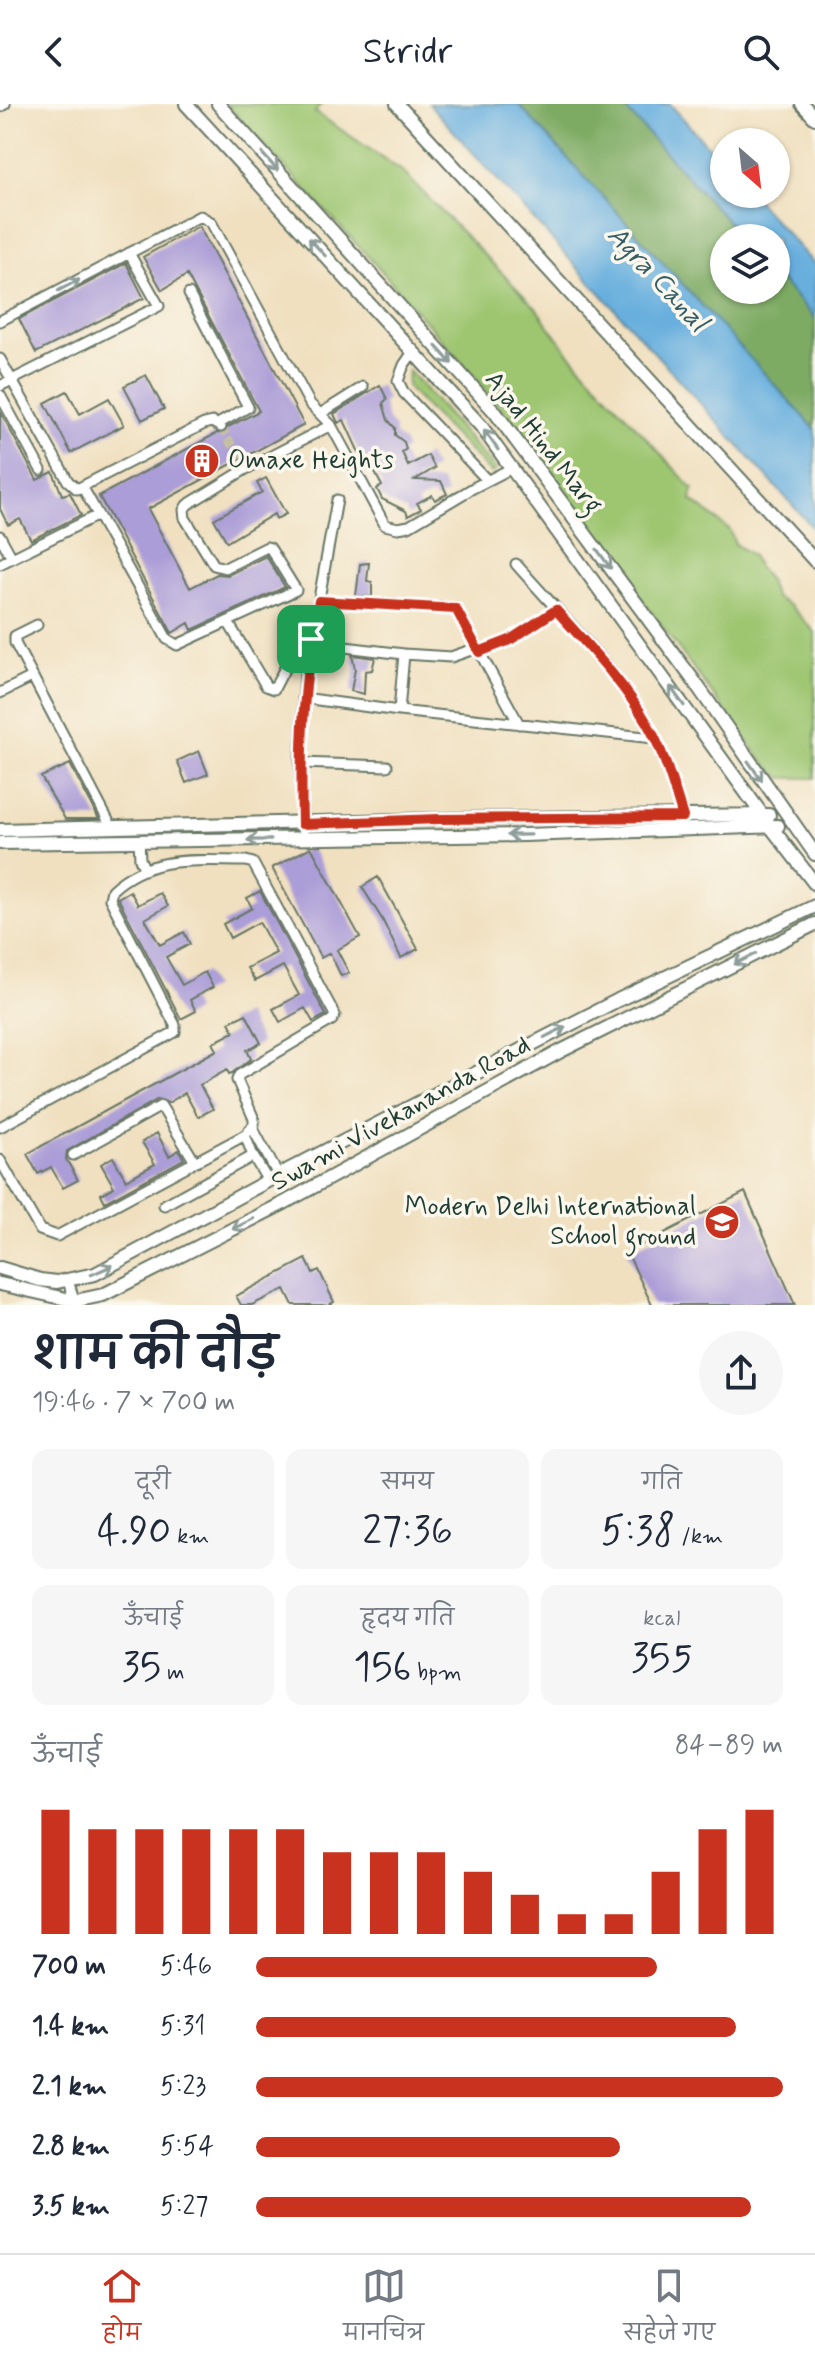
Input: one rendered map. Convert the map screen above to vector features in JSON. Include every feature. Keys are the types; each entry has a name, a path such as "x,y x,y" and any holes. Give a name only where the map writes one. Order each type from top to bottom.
{"street":[{"path":"186,104 481,426 815,884"},
{"name":"Ajad Hind Marg","path":"218,104 495,412 694,681 815,854"},
{"path":"397,104 815,561"},
{"path":"802,104 815,118"},
{"path":"0,321 200,216 206,218 303,391 331,425 385,525 398,528 409,526 512,468"},
{"path":"0,386 159,306 129,253"},
{"path":"0,359 68,481 72,486 83,488 204,424 220,425 248,407 189,294"},
{"path":"388,324 404,310"},
{"path":"413,352 398,381 404,393 487,480"},
{"path":"320,414 363,387"},
{"path":"0,395 41,470"},
{"path":"83,488 167,639 177,645 296,590 270,548 225,568 214,565 185,518 187,505 246,469 331,425"},
{"path":"303,839 300,763 303,698 337,500"},
{"path":"0,564 98,515"},
{"path":"0,536 12,558"},
{"path":"516,564 616,679 642,715 670,776 683,817"},
{"path":"319,601 456,609 519,724"},
{"path":"311,643 451,657 510,640 556,610"},
{"path":"228,622 266,686 274,689 291,656 298,613"},
{"path":"37,625 18,634 14,640 112,828"},
{"path":"399,711 404,654"},
{"path":"0,693 32,677"},
{"path":"303,698 654,738"},
{"path":"300,763 387,766"},
{"path":"0,843 303,839 767,822 784,813"},
{"path":"0,830 439,819 683,817 767,822 796,830 815,829"},
{"path":"53,842 56,829"},
{"path":"139,841 140,859 145,870"},
{"path":"0,1127 175,1032 175,1025 110,899 109,895 117,885 166,862 253,863 334,1012 332,1020 239,1075 237,1083 254,1119 248,1131 57,1236 46,1234 36,1224 0,1160"},
{"path":"0,1268 40,1280 68,1281 95,1274 273,1178 618,1000 815,906"},
{"name":"Swami Vivekananda Road","path":"0,1284 75,1303 103,1295 284,1203 561,1051 815,924"},
{"path":"73,1155 161,1106 195,1162"},
{"path":"248,1131 253,1156 273,1178"},
{"path":"248,1131 273,1178"},
{"path":"164,1205 253,1156"},
{"path":"68,1281 75,1303"},
{"path":"42,1305 55,1298"}],"green space":[{"path":"226,104 321,104 315,112 402,171 535,307 568,352 693,489 691,500 730,530 735,544 752,555 768,579 775,597 790,606 815,632 815,778 781,778 760,758 491,396 386,276"},
{"path":"518,104 621,104 710,202 710,208 716,208 730,224 710,224 710,304 790,304 790,290 815,318 815,429"},
{"path":"408,370 496,470 491,473 411,392 407,386"}],"water":[{"name":"Agra Canal","path":"429,104 518,104 815,429 815,530"},
{"path":"621,104 670,104 710,148 710,202"},
{"path":"716,208 764,208 778,224 730,224"},
{"path":"790,237 815,265 815,318 790,290"}],"building":[{"name":"Omaxe Heights","path":"199,226 304,425 148,509 190,588 217,574 228,575 266,556 285,587 192,630 189,623 172,633 99,496 217,433 224,434 228,427 259,411 187,275 162,290 143,257"},
{"path":"126,263 144,298 36,353 19,319"},
{"path":"146,375 164,409 142,420 124,386"},
{"path":"380,385 387,399 383,403 388,420 395,428 395,435 404,442 406,449 402,452 408,466 428,455 435,468 415,480 441,481 447,494 435,500 432,495 417,503 421,509 408,516 406,511 382,499 377,489 382,486 372,467 367,470 344,420 338,423 334,414"},
{"path":"67,391 80,414 109,398 124,425 71,453 45,403"},
{"path":"0,411 37,480 53,472 62,495 70,493 81,515 31,540 20,519 8,525 0,509"},
{"path":"266,478 286,514 276,519 274,514 227,542 214,519 262,492 257,483"},
{"path":"369,563 367,581 372,582 372,597 356,596 360,564"},
{"path":"352,655 375,658 372,670 365,671 364,694 351,691 355,669"},
{"path":"199,751 208,774 186,783 177,761"},
{"path":"70,764 99,819 65,819 41,777"},
{"path":"311,847 360,937 337,950 349,973 341,976 330,953 321,958 272,868"},
{"path":"378,877 418,949 401,958 362,887"},
{"path":"130,891 138,905 160,893 168,906 145,919 160,945 184,932 190,944 166,957 182,985 205,972 213,987 190,1000 196,1011 181,1019 118,898"},
{"path":"260,891 326,1015 313,1022 305,1008 280,1022 273,1009 299,995 283,966 255,981 247,968 276,953 259,922 230,938 223,924 252,908 247,898"},
{"path":"246,1014 261,1043 247,1050 251,1059 232,1073 229,1074 227,1070 200,1085 213,1109 198,1117 185,1093 168,1103 158,1099 67,1151 66,1159 78,1180 63,1188 51,1167 38,1174 27,1154 217,1050 213,1043 234,1032 229,1022"},
{"path":"157,1133 169,1156 179,1150 184,1159 105,1202 101,1194 114,1187 101,1164 113,1157 126,1180 155,1164 142,1142"},
{"name":"Modern Delhi International School ground","path":"745,1192 795,1305 652,1305 627,1252"},
{"path":"306,1259 313,1273 319,1270 334,1302 328,1305 293,1305 285,1289 252,1305 241,1305 236,1296"}],"tunnel":[{"path":"221,427 246,469"}],"place":[{"name":"Omaxe Heights","path":"202,461"},
{"name":"Modern Delhi International School ground","path":"722,1222"}],"route":[{"path":"319,601 456,609 479,652 510,640 556,610 616,679 647,723 670,776 683,817 439,819 302,824 301,722 311,639 319,601"}]}
